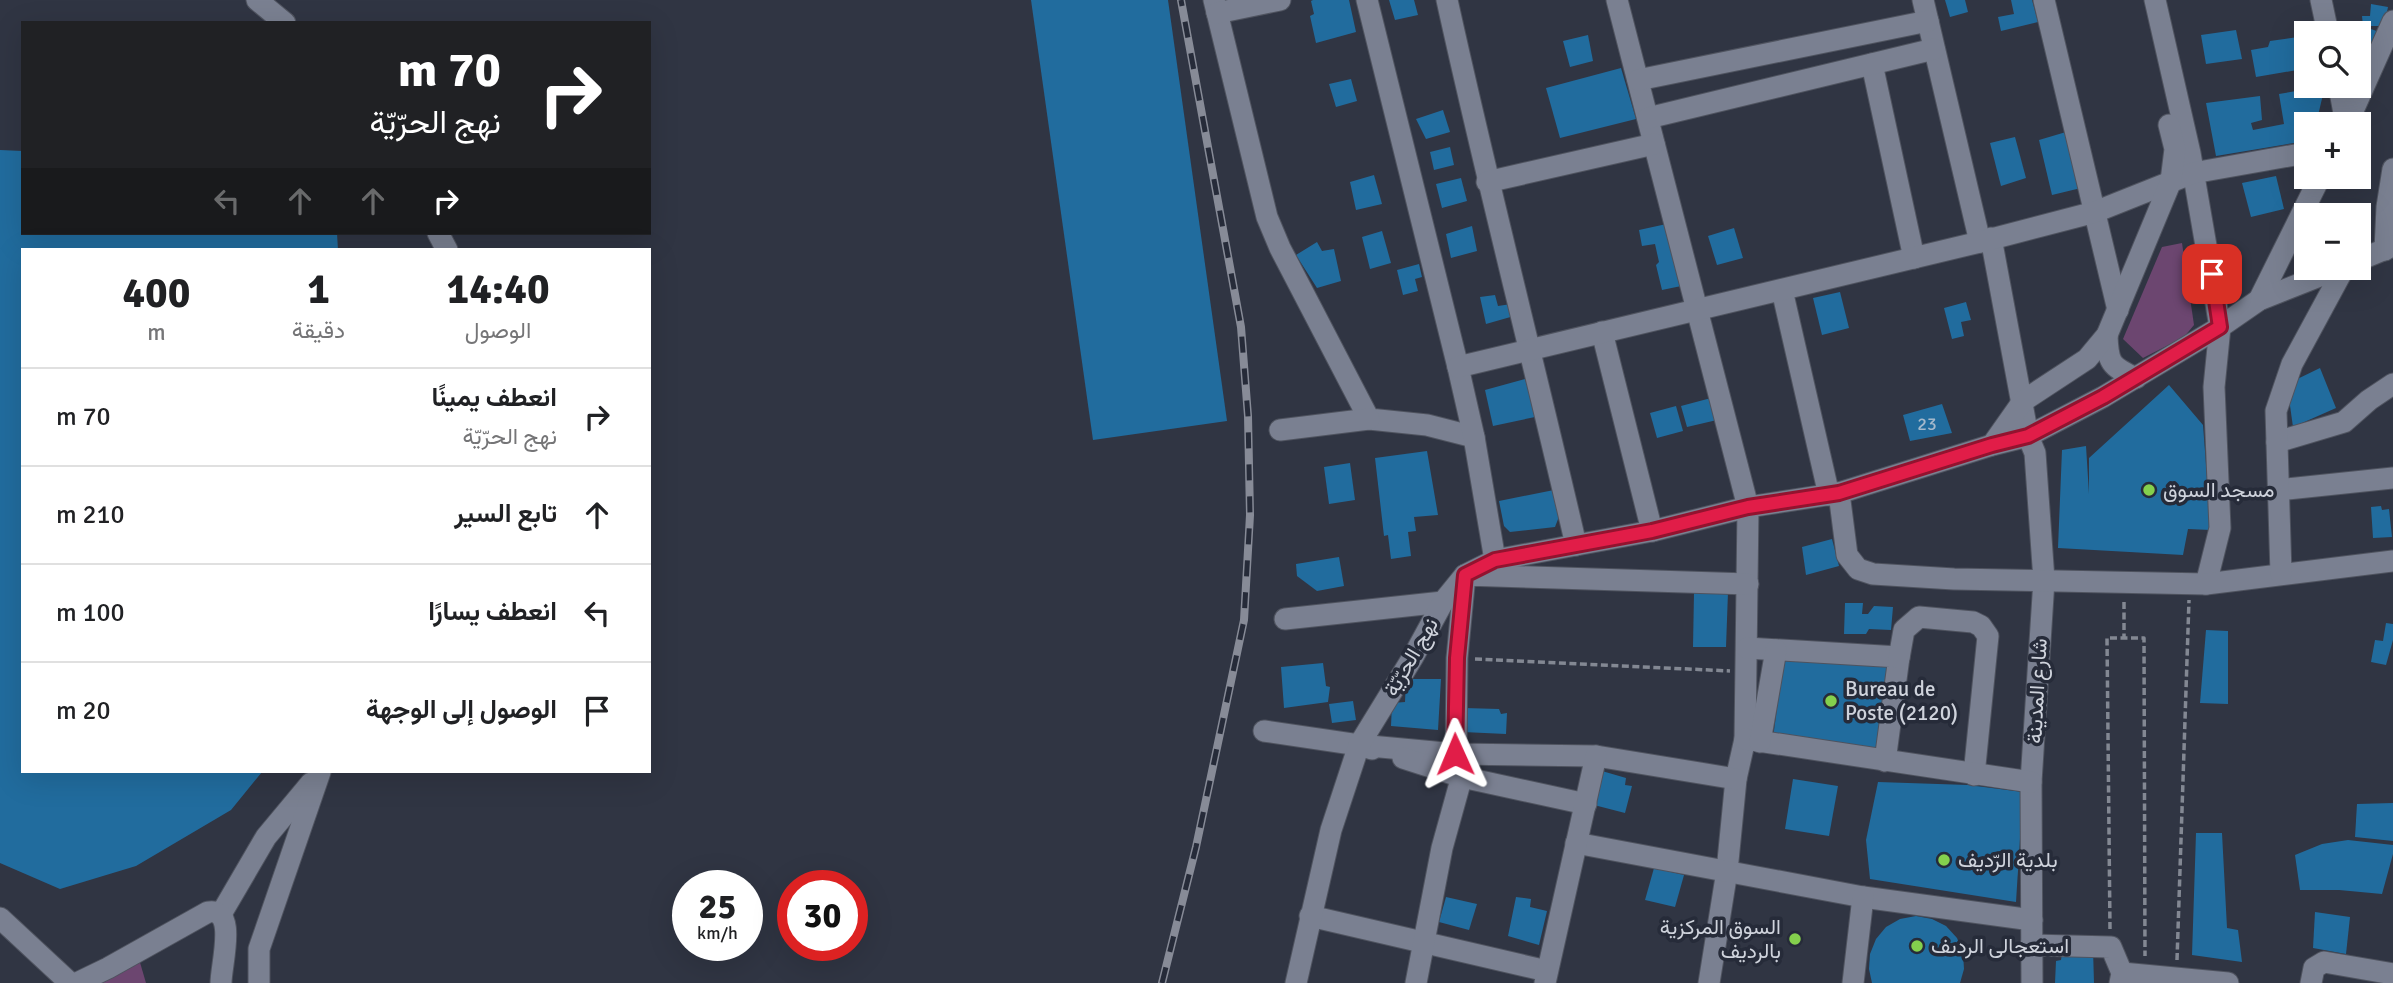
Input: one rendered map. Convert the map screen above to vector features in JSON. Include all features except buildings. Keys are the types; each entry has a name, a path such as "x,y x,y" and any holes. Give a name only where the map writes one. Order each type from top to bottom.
{"street":[{"path":"257,0 283,21"},
{"path":"1280,0 1216,7 1267,218 1369,419"},
{"path":"1367,0 1458,367 1474,437 1495,560"},
{"path":"1447,0 1487,182 1531,349 1576,545"},
{"path":"1617,0 1748,507 1746,672 1752,741"},
{"name":"شارع المدينة","path":"1923,0 1985,240 2023,401 2028,436 2035,453 2044,580 2031,782 2032,983"},
{"path":"2044,0 2118,310"},
{"path":"1992,445 2023,401 2087,359 2107,335 2171,181 2175,149 2140,0"},
{"path":"2155,0 2193,173 2220,327 2214,387 2220,528 2203,583"},
{"path":"2321,0 2325,21"},
{"path":"1638,80 1928,21"},
{"path":"2352,112 2393,21"},
{"path":"1648,118 1934,49"},
{"path":"1773,53 1783,86"},
{"path":"1872,64 1914,258"},
{"path":"1487,182 1654,144"},
{"path":"1458,367 2095,212 2193,173 2294,155"},
{"path":"2371,255 2389,248 2387,207 2393,169"},
{"path":"2259,300 2314,189"},
{"name":"نهج الحرّيّة","path":"1296,983 1331,830 1359,745 1443,602 1465,575 1495,560 1652,531 1748,507 1834,494 2028,436 2067,418 2136,378 2259,300 2310,280"},
{"path":"2276,575 2276,411 2287,377 2333,280"},
{"path":"1782,290 1847,555 1863,573 1954,579 2203,583 2393,561"},
{"path":"1602,332 1652,531"},
{"path":"2107,335 2108,358 2119,370 2136,378"},
{"path":"2277,442 2344,422 2393,384"},
{"path":"1280,430 1369,419 1427,425 1474,437"},
{"path":"2278,491 2393,478"},
{"path":"1416,983 1442,848 1462,777 1457,658 1465,575 1748,584"},
{"path":"1285,619 1443,602"},
{"path":"1885,761 1903,630 1919,617 1973,622 1981,626 1988,636 1974,775"},
{"path":"1747,648 1899,658"},
{"path":"1709,983 1727,872 1736,779 1752,741 1776,650"},
{"path":"1264,731 1359,745 1462,753 1595,756 1736,779"},
{"path":"1752,741 2031,782"},
{"path":"1359,745 1462,777 1586,804"},
{"path":"1310,916 1549,979 1595,756"},
{"path":"221,914 266,837 320,773"},
{"path":"259,983 259,949 320,773"},
{"path":"1576,843 1863,897 2032,920"},
{"path":"1853,983 1863,897"},
{"path":"77,983 208,912 215,911 221,914 226,925 221,983"},
{"path":"0,918 69,983"},
{"path":"2031,945 2110,947 2121,978 2145,975 2228,983"},
{"path":"2311,983 2314,968 2324,962 2393,974"}],"path":[{"path":"2124,582 2124,638"},
{"path":"2176,979 2203,583"},
{"path":"2110,947 2107,638 2144,638 2145,975"},
{"path":"1457,658 1746,672"}],"shaded area":[{"path":"2182,243 2194,325 2184,337 2143,358 2123,339 2162,247"},
{"path":"139,959 146,983 94,983"}],"railway":[{"path":"1162,983 1196,847 1244,620 1250,515 1248,416 1241,327 1181,0"}],"place":[{"name":"مسجد السوق","path":"2149,490"},
{"name":"Bureau de Poste (2120)","path":"1831,701"},
{"name":"بلدية الرّديف","path":"1944,860"},
{"name":"السوق المركزية بالرديف","path":"1795,939"},
{"name":"استعجالى الردىف","path":"1917,946"}],"route":[{"path":"1455,754 1457,658 1465,575 1495,560 1652,531 1748,507 1839,493 2028,436 2067,418 2220,327 2212,274"}]}
